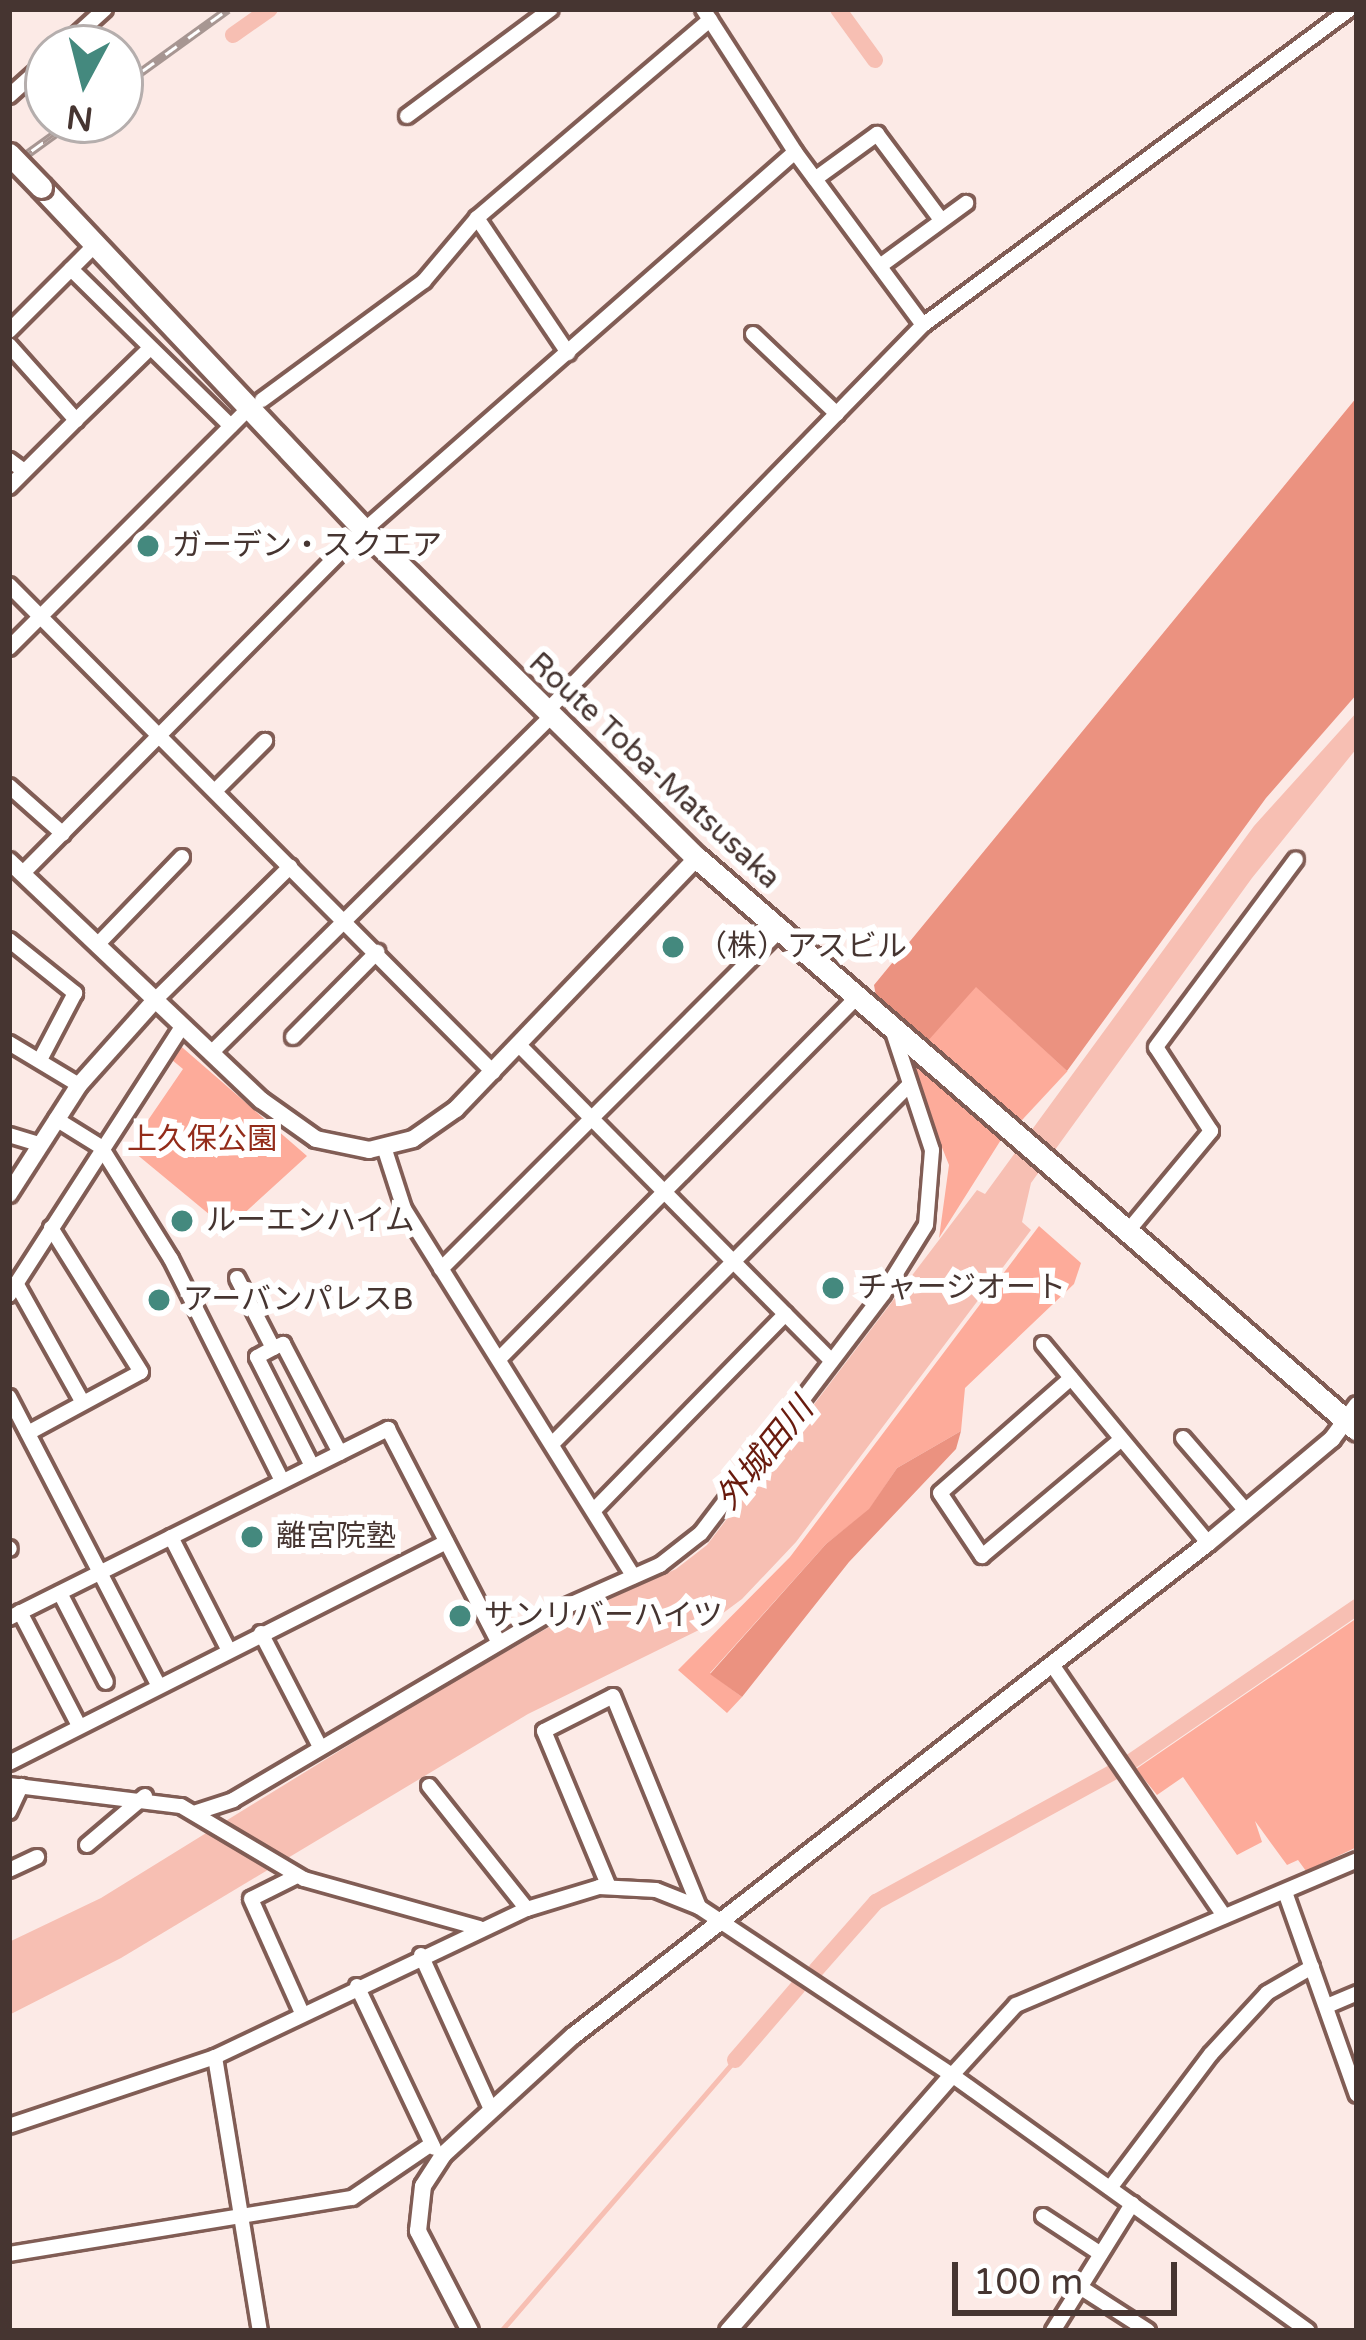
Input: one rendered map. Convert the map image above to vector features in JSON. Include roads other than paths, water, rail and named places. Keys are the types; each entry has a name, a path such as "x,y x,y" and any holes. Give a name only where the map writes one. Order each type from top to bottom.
{"main road":[{"name":"Route Toba-Matsusaka","path":"9,154 366,532 697,858 854,1000 891,1025 1354,1419"}],"street":[{"path":"407,116 550,9"},
{"path":"212,1052 549,714 923,325 1349,9"},
{"path":"262,400 424,281 477,218 707,15 794,152 923,325"},
{"path":"815,179 878,134 941,220"},
{"path":"697,858 493,1072 435,1126 385,1150 316,1139 212,1052 16,867 63,834 366,532 794,152"},
{"path":"880,266 966,203"},
{"path":"477,218 568,353"},
{"path":"13,320 88,252"},
{"path":"71,269 231,426"},
{"path":"753,334 837,414"},
{"path":"9,345 76,420"},
{"path":"9,487 150,348"},
{"path":"9,648 243,414"},
{"path":"9,460 25,472"},
{"path":"9,585 493,1072"},
{"path":"215,791 266,741"},
{"path":"9,786 63,834"},
{"path":"98,944 182,857"},
{"path":"1128,1231 1210,1131 1156,1046 1296,859"},
{"path":"9,1194 79,1085 155,1000 290,866"},
{"path":"441,1269 780,930"},
{"path":"9,940 75,993 40,1060"},
{"path":"293,1037 377,952"},
{"path":"500,1358 854,1000"},
{"path":"83,1403 13,1289 183,1025"},
{"path":"202,1815 498,1642 633,1576 701,1533 910,1256 930,1213 932,1150 891,1025"},
{"path":"9,1043 79,1085"},
{"path":"519,1045 831,1360"},
{"path":"555,1442 910,1084"},
{"path":"56,1119 101,1148 171,1259 282,1481"},
{"path":"9,1136 39,1144"},
{"path":"385,1150 404,1209 555,1442 633,1576"},
{"path":"28,1433 141,1372 51,1228"},
{"path":"237,1279 273,1348"},
{"path":"596,1508 785,1314"},
{"path":"313,1466 257,1357 273,1348 283,1344 340,1453"},
{"path":"1043,1344 1208,1543"},
{"path":"1071,1378 940,1493 982,1556 1120,1440"},
{"path":"9,1397 159,1686"},
{"path":"9,2254 366,2194 437,2150 719,1920 1208,1543 1354,1419"},
{"path":"79,1726 14,1615 388,1429 498,1642"},
{"path":"1183,1438 1246,1511"},
{"path":"171,1537 228,1649"},
{"path":"9,1763 446,1542"},
{"path":"60,1593 106,1682"},
{"path":"261,1633 320,1747"},
{"path":"1053,1666 1224,1916"},
{"path":"609,1887 544,1731 613,1696 700,1907"},
{"path":"9,1812 15,1786 146,1796 202,1815 293,1874 479,1928"},
{"path":"429,1786 526,1909"},
{"path":"86,1845 146,1796"},
{"path":"9,1870 37,1857"},
{"path":"728,2331 1016,2005 1357,1860"},
{"path":"293,1874 251,1899 302,2013"},
{"path":"9,2126 214,2056 526,1909 609,1887 656,1890 700,1907 952,2075 1302,2329"},
{"path":"1285,1892 1357,2095"},
{"path":"421,1955 491,2109"},
{"path":"1110,2188 1211,2054 1267,1994 1312,1967"},
{"path":"357,1985 437,2150 422,2186 418,2231 470,2331"},
{"path":"1327,2006 1357,1994"},
{"path":"214,2056 260,2331"},
{"path":"1053,2331 1132,2204"},
{"path":"1043,2216 1101,2254"},
{"path":"1080,2287 1148,2331"}],"waterway":[{"path":"233,35 270,9"},
{"path":"838,9 875,60"},
{"path":"816,1970 876,1902 1126,1765 1357,1607"},
{"path":"735,2060 798,1987"},
{"path":"501,2331 735,2060"}],"railway":[{"path":"144,70 228,9"},
{"path":"9,167 41,144"}],"place":[{"name":"ガーデン・スクエア","path":"148,546"},
{"name":"（株）アスビル","path":"673,947"},
{"name":"ルーエンハイム","path":"182,1221"},
{"name":"チャージオート","path":"833,1288"},
{"name":"アーバンパレスB","path":"159,1300"},
{"name":"離宮院塾","path":"252,1537"},
{"name":"サンリバーハイツ","path":"460,1616"}],"park label":[{"name":"上久保公園","path":"202,1140"}],"water label":[{"name":"外城田川","path":"765,1454"}]}
